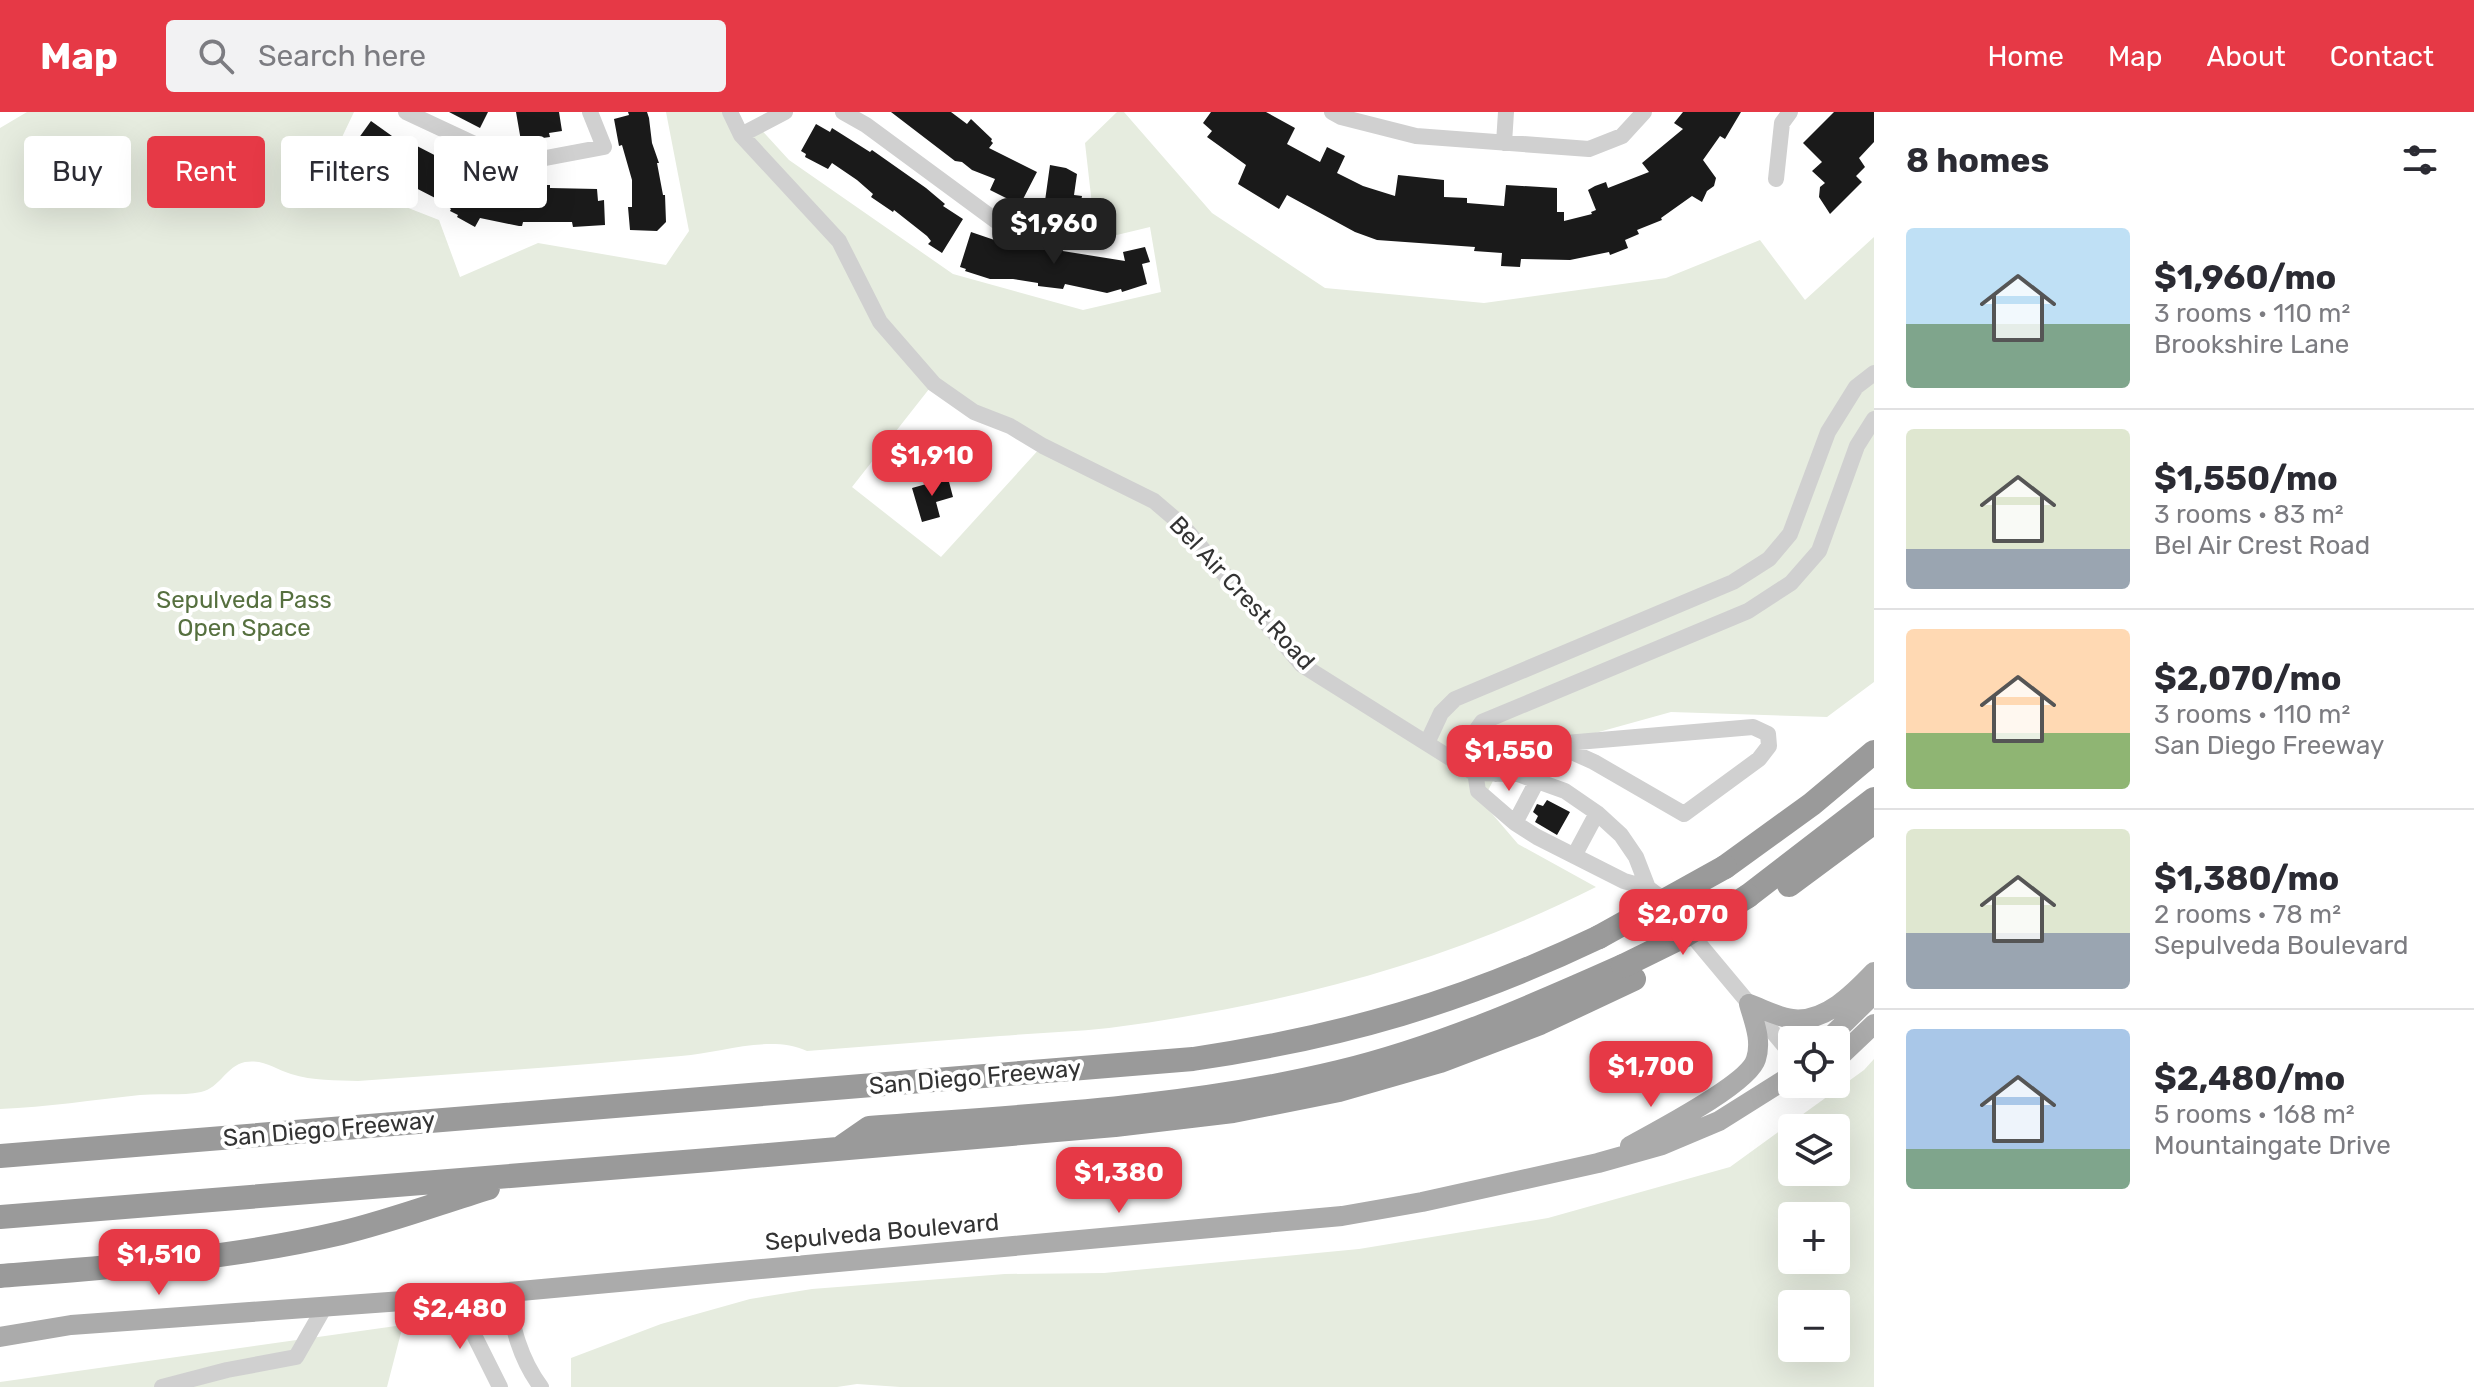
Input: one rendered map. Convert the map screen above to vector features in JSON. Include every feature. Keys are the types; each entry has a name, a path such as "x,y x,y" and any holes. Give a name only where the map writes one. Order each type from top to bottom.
{"highway":[{"name":"San Diego Freeway","path":"0,1156 1193,1059 1324,1036 1413,1012 1511,977 1599,937 1725,867 1812,804 1874,752"},
{"path":"1753,902 1874,799"},
{"path":"0,1217 1185,1118 1281,1103 1366,1083 1452,1057 1540,1023 1629,972 1688,950 1753,902 1874,822"},
{"path":"0,1276 233,1253 342,1233 530,1175"}],"main road":[{"path":"1749,1004 1795,1019 1816,1017 1857,990 1874,972"},
{"path":"1841,1026 1874,994"},
{"path":"1598,1163 1743,1077 1757,1058 1758,1036 1749,1004"},
{"path":"1850,1047 1874,1024"},
{"name":"Sepulveda Boulevard","path":"0,1337 71,1325 324,1308 1306,1221 1422,1202 1598,1163 1662,1145 1747,1105 1778,1084"}],"street":[{"path":"406,112 498,155 535,160 604,147 590,112"},
{"name":"Bel Air Crest Road","path":"730,112 741,135 839,241 880,322 934,384 974,412 1010,426 1043,446 1154,501 1182,525 1302,665 1474,773 1518,774 1565,791 1597,813 1629,846 1648,888"},
{"path":"741,135 785,112"},
{"path":"843,112 866,125 999,223 1096,240"},
{"path":"1332,112 1416,136 1589,149 1622,136 1644,112"},
{"path":"1504,143 1506,112"},
{"path":"1776,179 1782,123 1790,112"},
{"path":"1427,743 1441,713 1455,699 1733,582 1769,559 1790,534 1828,432 1856,387 1874,373"},
{"path":"1474,773 1470,739 1482,722 1748,611 1791,583 1819,551 1857,446 1874,419"},
{"path":"1496,774 1514,758 1554,744 1753,727 1768,734 1769,746 1759,759 1684,814 1594,762 1554,744"},
{"name":"Bel Air Crest Road","path":"1474,773 1478,791 1515,823 1574,856 1624,881 1648,888 1660,897 1778,1038"},
{"path":"1515,823 1537,781"},
{"path":"1574,856 1597,813"},
{"path":"506,1292 520,1352 541,1387"},
{"path":"465,1296 475,1337 500,1387"},
{"path":"162,1387 296,1357 324,1308"}],"green space":[{"name":"Sepulveda Pass Open Space","path":"27,112 354,112 343,136 281,136 281,208 408,208 439,220 460,277 538,243 666,265 689,231 666,112 730,112 741,134 758,126 789,160 953,274 1083,310 1161,292 1150,227 1096,240 1085,143 1117,112 1124,112 1212,213 1325,288 1484,303 1666,278 1760,240 1805,300 1874,237 1874,682 1827,717 1671,712 1505,758 1482,802 1518,844 1596,887 1538,914 1420,960 1359,978 1235,1008 1095,1029 807,1051 793,1046 761,1044 681,1056 358,1081 308,1078 252,1061 238,1064 208,1090 201,1092 0,1109 0,128","holes":["933,384 1042,446 941,557 852,487"]},
{"path":"1874,1059 1874,1387 900,1387 857,1384 837,1387 571,1387 571,1358 661,1324 750,1299 812,1289 1005,1274 1104,1273 1359,1249 1548,1218 1730,1167 1778,1132 1778,1186 1850,1186 1850,1114 1803,1114 1825,1098 1850,1098 1850,1080"},
{"path":"403,1325 387,1387 0,1387 0,1382"}],"building":[{"path":"449,112 488,112 480,128"},
{"path":"516,112 559,112 562,131 549,133 550,137 547,137 520,136"},
{"path":"628,112 647,112 649,118 665,195 666,222 657,231 630,230 628,207 632,207 632,180 622,145 619,146 614,119 629,115"},
{"path":"891,112 951,112 967,124 971,119 992,139 989,148 1037,172 1020,205 990,190 995,179 955,161"},
{"path":"1211,112 1266,112 1295,128 1287,144 1320,162 1327,147 1345,156 1337,173 1363,186 1395,196 1398,175 1444,180 1444,197 1467,198 1467,203 1504,206 1506,185 1557,188 1557,212 1564,212 1564,221 1592,214 1596,210 1588,190 1606,182 1608,188 1649,172 1642,163 1683,129 1674,123 1683,112 1741,112 1725,139 1720,136 1703,160 1716,178 1702,202 1692,196 1662,220 1637,230 1639,234 1625,240 1628,248 1610,255 1609,252 1570,260 1521,259 1520,267 1501,266 1502,253 1474,251 1475,247 1377,240 1355,232 1287,195 1279,209 1238,184 1246,165 1207,137 1212,131 1203,123"},
{"path":"1834,112 1874,112 1874,142 1859,158 1865,167 1856,176 1862,182 1830,214 1819,197 1820,187 1825,183 1812,171 1822,162 1803,143"},
{"path":"371,121 392,136 360,136"},
{"path":"816,124 830,132 832,128 870,152 872,150 963,219 942,253 928,244 931,241 927,236 894,210 871,197 873,194 857,180 832,163 828,169 805,157 806,154 801,151"},
{"path":"418,147 434,155 434,197 418,189"},
{"path":"1050,165 1077,174 1074,195 1082,196 1079,213 1044,208"},
{"path":"547,185 550,188 597,189 598,201 604,200 605,225 573,227 572,222 523,222 519,226 480,218 475,227 457,217 451,209 547,208"},
{"path":"971,232 1018,248 1019,244 1125,261 1123,252 1145,247 1150,262 1142,264 1147,284 1107,293 1065,284 1063,289 1013,279 990,279 960,267"},
{"path":"948,478 953,497 936,502 940,517 922,522 912,488"},
{"path":"1547,800 1570,812 1557,835 1535,822 1538,816 1533,812 1537,804 1543,806"}]}
